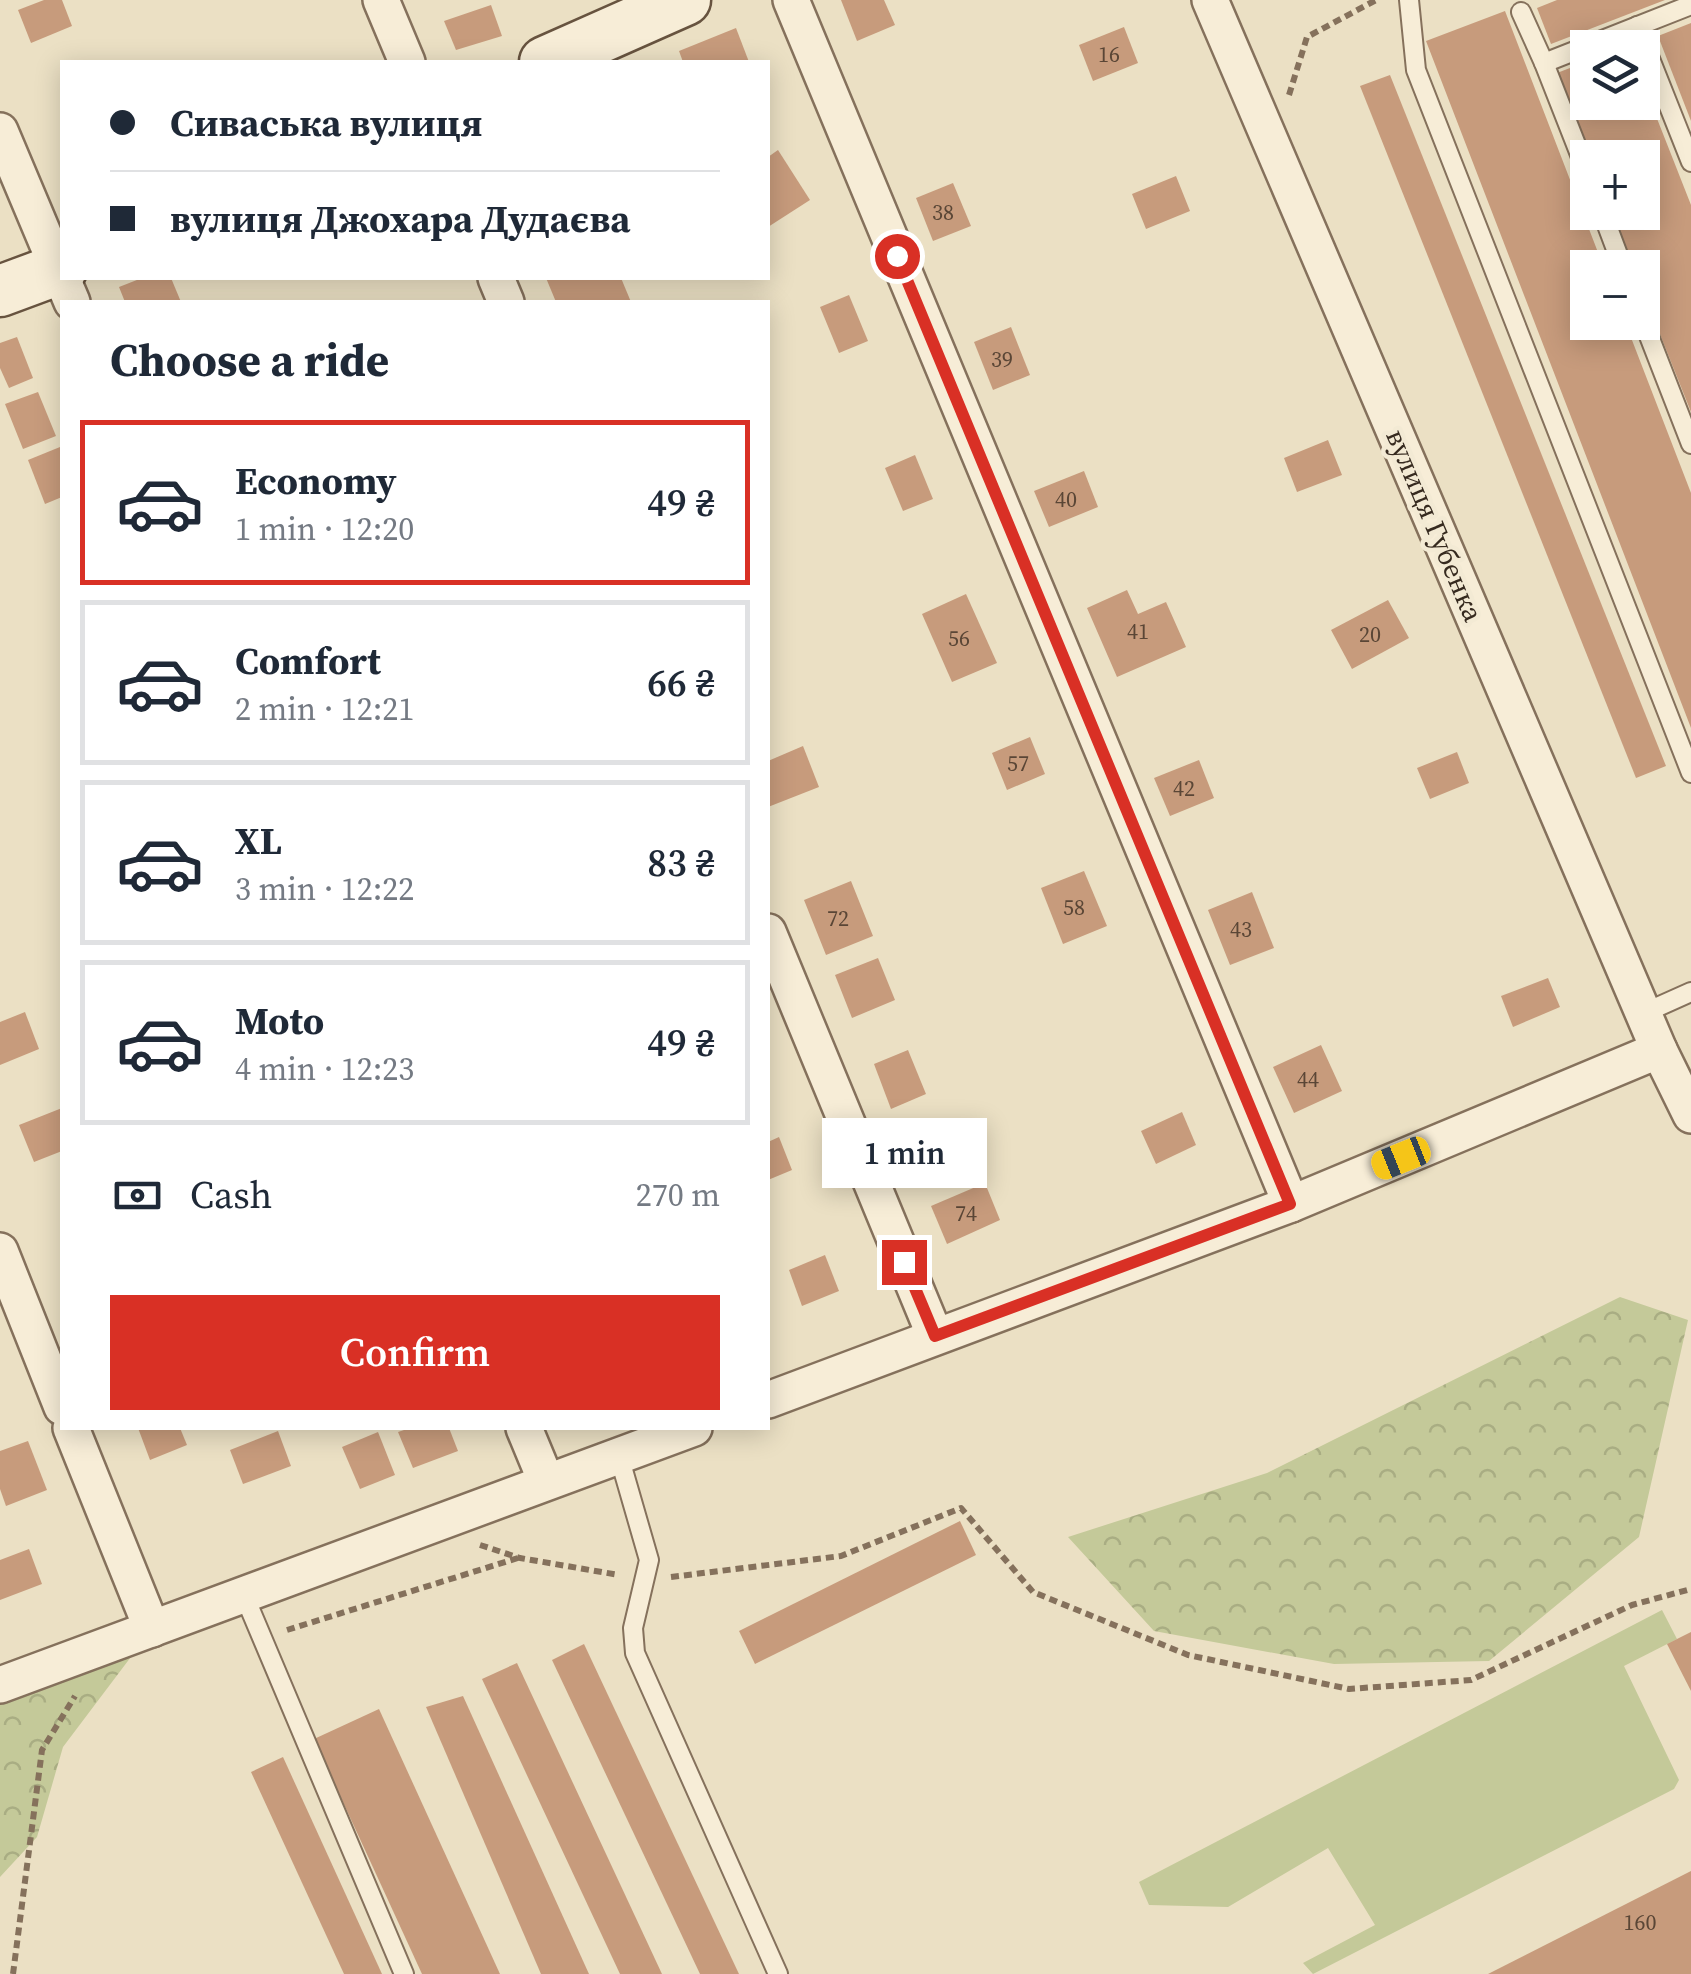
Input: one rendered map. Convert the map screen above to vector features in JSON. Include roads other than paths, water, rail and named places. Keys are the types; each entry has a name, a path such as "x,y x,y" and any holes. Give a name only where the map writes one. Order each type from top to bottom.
{"street":[{"path":"381,0 406,60"},
{"path":"549,60 684,0"},
{"path":"791,0 1290,1204"},
{"name":"вулиця Губенка","path":"1210,0 1691,1115"},
{"path":"0,131 60,271"},
{"path":"0,291 64,280"},
{"path":"770,937 935,1336"},
{"path":"770,1399 1290,1204 1660,1050"},
{"path":"0,1251 60,1401"},
{"path":"72,1430 152,1630"},
{"path":"525,1430 546,1482"},
{"path":"0,1685 689,1430"}],"lane":[{"path":"1409,0 1416,70 1691,774"},
{"path":"1544,63 1691,5"},
{"path":"1522,12 1574,140"},
{"path":"1637,26 1691,162"},
{"path":"1651,340 1691,444"},
{"path":"1644,1013 1691,992"},
{"path":"619,1456 649,1560 634,1628 636,1653 778,1974"},
{"path":"244,1595 404,1974"}]}
